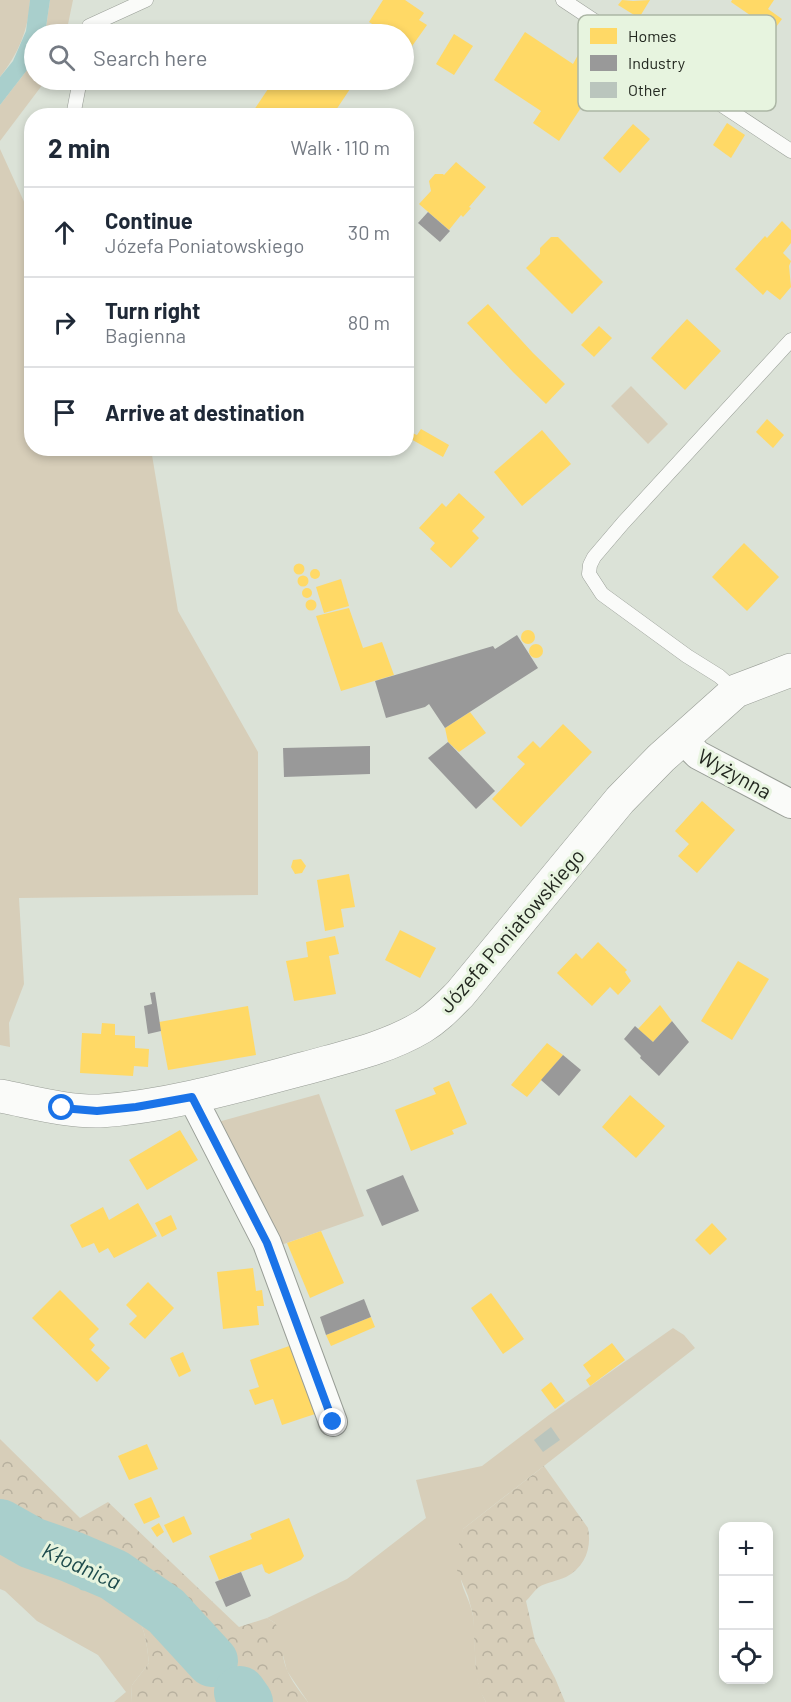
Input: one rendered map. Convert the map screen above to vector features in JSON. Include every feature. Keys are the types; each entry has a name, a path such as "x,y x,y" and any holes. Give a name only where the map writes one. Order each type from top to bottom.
{"street":[{"name":"Józefa Poniatowskiego","path":"0,1096 62,1108 97,1111 136,1107 192,1097 354,1054 391,1042 421,1028 439,1016 460,994 620,800 682,739 736,691 791,670"},
{"name":"Wyżynna","path":"682,739 698,754 791,804"},
{"path":"192,1097 267,1243 333,1422"}],"lane":[{"path":"93,24 146,0"},
{"path":"563,0 586,15"},
{"path":"75,108 78,90"},
{"path":"731,111 791,151"},
{"path":"736,691 719,676 687,656 602,594 589,574 590,565 623,523 791,340"}],"green space":[{"path":"0,0 30,0 21,41 0,77"},
{"path":"50,0 73,0 68,24 46,24"},
{"path":"24,74 24,90 38,90 0,141 0,105"},
{"path":"0,149 24,202 24,456 152,456 178,611 258,752 258,895 19,898 24,984 9,1023 10,1047 0,1045"},
{"path":"631,386 668,424 648,444 611,406"},
{"path":"319,1094 364,1216 278,1246 218,1122"},
{"path":"673,1328 684,1335 695,1348 463,1529 461,1580 471,1606 476,1671 486,1702 308,1702 287,1671 275,1623 267,1618 347,1579 426,1518 416,1480 482,1466 549,1415"},
{"path":"0,1439 80,1518 108,1502 239,1627 267,1618 275,1623 285,1639 283,1656 288,1673 308,1702 131,1702 132,1685 149,1663 142,1627 134,1611 120,1596 0,1544"},
{"path":"544,1466 588,1528 589,1535 586,1556 578,1568 566,1577 539,1587 526,1601 535,1641 565,1702 486,1702 480,1691 476,1674 473,1615 468,1596 454,1563 463,1529"},
{"path":"0,1544 120,1596 134,1611 142,1626 149,1663 132,1685 131,1702 114,1702 126,1692 98,1655 37,1621 0,1589"}],"water":[{"path":"30,0 50,0 46,24 27,24"},
{"path":"24,36 24,74 0,105 0,77 13,61"}],"building: Homes":[{"path":"383,0 405,0 424,13 419,20 427,25 414,43 414,24 372,24 369,22"},
{"path":"622,0 650,0 641,15 634,15 618,5"},
{"path":"732,0 774,0 768,9 782,19 776,27 776,15 750,15 731,2"},
{"path":"525,32 573,64 578,55 579,111 559,141 533,123 541,111 494,80"},
{"path":"454,34 473,46 454,75 436,64"},
{"path":"267,90 349,90 337,108 255,108"},
{"path":"727,123 745,135 731,158 713,145"},
{"path":"633,124 650,139 620,173 603,158"},
{"path":"456,162 486,187 469,207 471,208 463,217 461,215 449,230 419,204 431,191 429,181 435,174 444,175"},
{"path":"782,221 791,230 791,243 783,253 791,261 789,266 791,287 780,300 767,290 763,295 735,269"},
{"path":"551,237 558,237 603,282 572,314 526,268 540,254 540,248"},
{"path":"488,304 565,384 546,404 467,323"},
{"path":"687,319 721,351 685,390 651,358"},
{"path":"599,326 612,338 594,357 581,345"},
{"path":"767,419 784,435 773,448 756,432"},
{"path":"421,429 449,445 443,457 414,441 414,434 417,435"},
{"path":"542,430 571,464 522,506 494,472"},
{"path":"459,493 485,517 472,531 479,538 451,568 430,549 435,543 419,528 442,503 446,507"},
{"path":"744,543 779,577 747,611 712,577"},
{"path":"299,564 303,565 303,573 299,574 295,573 294,569 295,565"},
{"path":"315,569 319,570 319,578 315,579 311,578 310,574 311,570"},
{"path":"303,576 307,577 307,585 303,586 299,585 298,581 299,577"},
{"path":"341,579 349,606 324,613 316,587"},
{"path":"307,588 311,589 311,597 307,598 303,597 302,593 303,589"},
{"path":"311,600 315,601 315,609 311,610 307,609 306,605 307,601"},
{"path":"349,608 363,648 382,642 394,675 341,691 316,616"},
{"path":"528,630 533,632 535,637 533,642 528,644 523,642 521,637 523,632"},
{"path":"536,644 541,646 543,651 541,656 536,658 531,656 529,651 531,646"},
{"path":"470,712 486,733 459,752 448,742 445,728"},
{"path":"563,724 592,752 521,827 492,799 525,764 517,757 533,741 540,748"},
{"path":"702,801 735,830 697,873 678,856 689,844 675,831"},
{"path":"301,859 306,866 302,873 295,874 291,867 293,860"},
{"path":"349,874 355,907 341,909 344,927 325,931 317,880"},
{"path":"400,930 436,948 420,978 385,960"},
{"path":"335,936 339,954 329,956 336,994 294,1001 286,961 308,957 306,942"},
{"path":"598,942 627,970 625,972 631,981 618,995 610,987 592,1006 557,973 576,953 582,959"},
{"path":"738,961 769,979 732,1040 701,1021"},
{"path":"660,1005 672,1021 653,1042 638,1029"},
{"path":"248,1006 256,1055 168,1070 159,1022"},
{"path":"102,1023 115,1024 115,1035 135,1036 135,1048 149,1049 148,1067 134,1066 133,1076 80,1073 82,1033 101,1034"},
{"path":"547,1043 563,1055 527,1097 511,1085"},
{"path":"449,1081 467,1124 452,1130 454,1134 411,1151 395,1110 436,1094 433,1088"},
{"path":"630,1095 665,1126 636,1158 602,1127"},
{"path":"180,1130 198,1160 147,1190 129,1160"},
{"path":"138,1203 157,1236 114,1258 108,1248 99,1253 94,1243 82,1248 70,1225 103,1207 109,1220"},
{"path":"171,1215 177,1229 162,1237 155,1223"},
{"path":"712,1223 727,1239 710,1255 695,1240"},
{"path":"321,1231 344,1283 310,1298 287,1243"},
{"path":"253,1268 256,1291 262,1290 264,1306 257,1306 259,1325 223,1329 217,1272"},
{"path":"148,1282 174,1308 145,1339 129,1324 137,1316 126,1305"},
{"path":"60,1290 99,1329 89,1339 95,1345 91,1350 110,1368 97,1382 32,1318"},
{"path":"491,1293 524,1339 503,1354 471,1308"},
{"path":"371,1317 375,1327 331,1346 326,1335"},
{"path":"612,1343 625,1360 590,1386 586,1380 591,1376 583,1365"},
{"path":"292,1345 315,1414 282,1425 273,1399 255,1405 249,1390 259,1387 250,1360"},
{"path":"183,1352 191,1371 179,1377 170,1358"},
{"path":"551,1382 565,1401 555,1409 541,1390"},
{"path":"147,1444 158,1469 129,1480 118,1456"},
{"path":"151,1497 160,1517 144,1524 134,1504"},
{"path":"184,1516 192,1534 173,1543 164,1525"},
{"path":"289,1518 304,1556 301,1560 269,1574 265,1572 262,1564 219,1580 209,1556 252,1539 250,1534"},
{"path":"159,1523 164,1532 157,1537 151,1528"}],"building: Industry":[{"path":"428,212 450,231 440,242 418,223"},
{"path":"517,635 538,668 445,728 429,704 386,718 375,681 493,646 495,649"},
{"path":"448,742 495,791 476,809 428,758"},
{"path":"370,746 370,774 284,777 283,748"},
{"path":"155,992 161,1031 148,1034 144,1006 152,1004 150,993"},
{"path":"672,1021 689,1042 659,1076 624,1039 635,1026 653,1042"},
{"path":"563,1055 581,1070 559,1096 541,1080"},
{"path":"403,1175 419,1211 382,1226 366,1190"},
{"path":"364,1299 371,1317 326,1335 320,1317"},
{"path":"241,1572 251,1596 226,1607 215,1582"}],"building: Other":[{"path":"551,1427 560,1440 543,1452 534,1440"}],"waterway":[{"name":"Kłodnica","path":"0,1525 32,1543 114,1575 166,1611 212,1661"},
{"path":"83,1586 93,1566"},
{"name":"Kłodnica","path":"240,1692 247,1702"}],"route":[{"path":"62,1108 97,1111 192,1097 267,1243 333,1422"}]}
